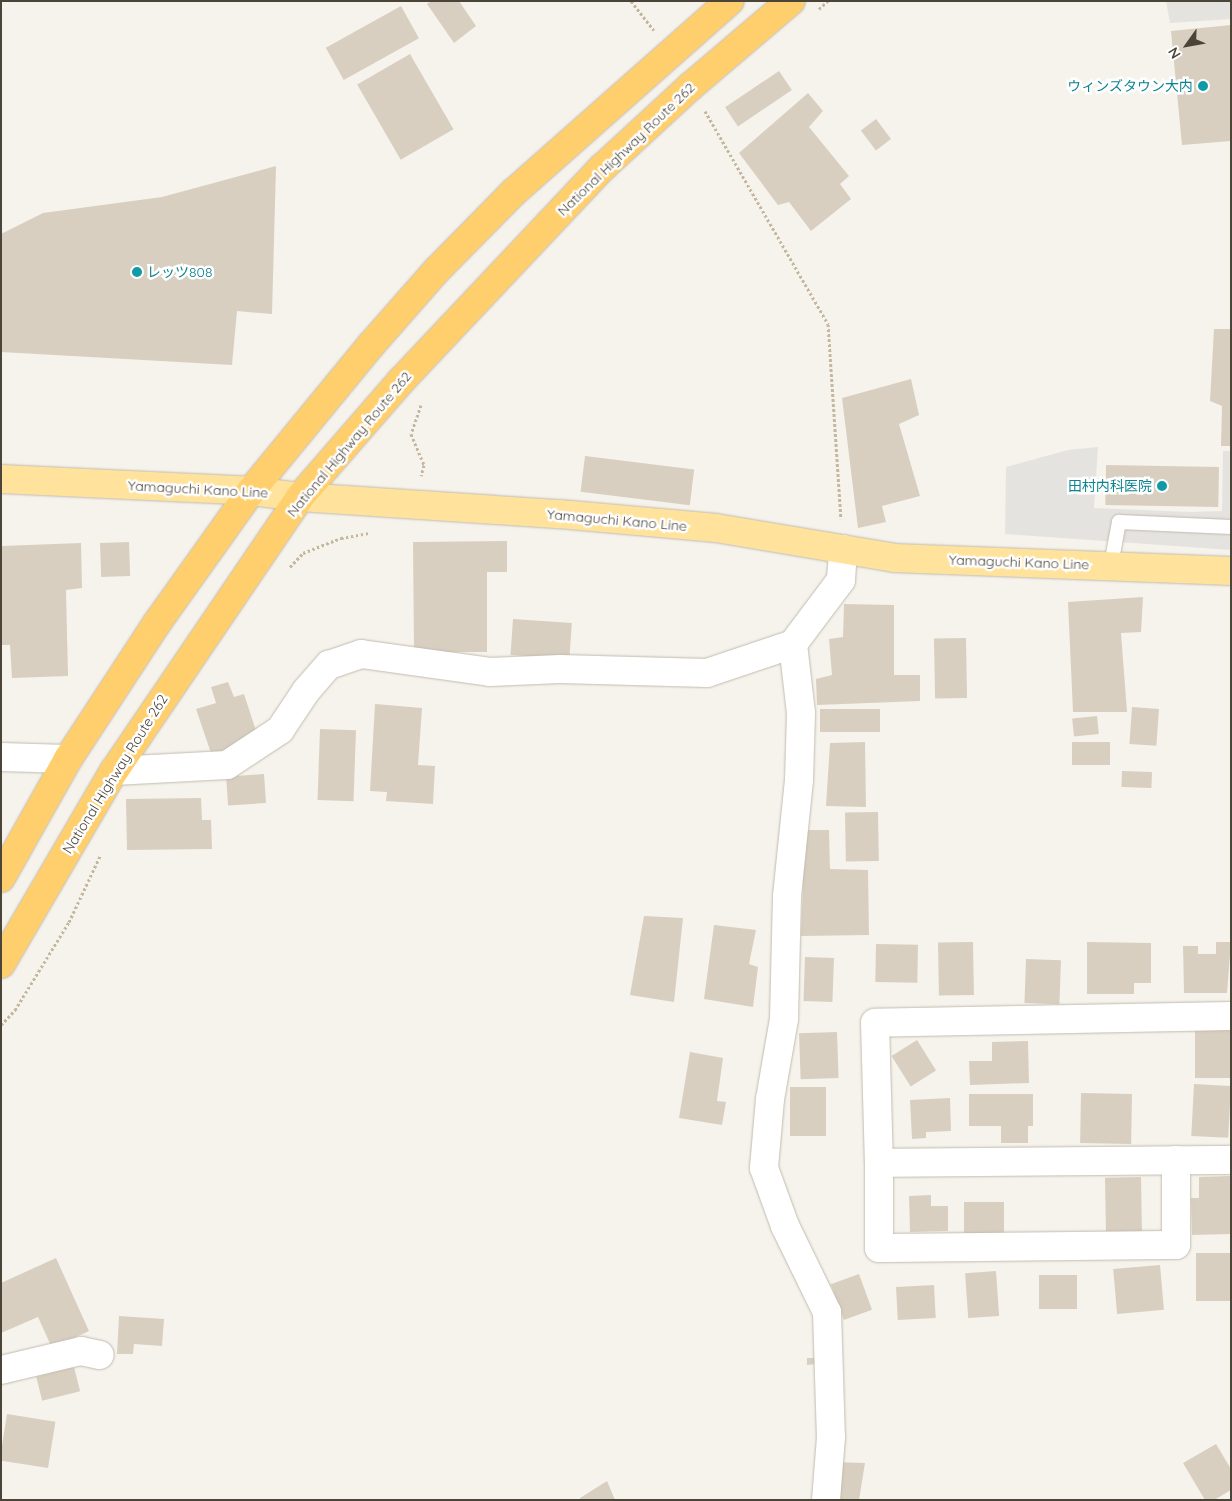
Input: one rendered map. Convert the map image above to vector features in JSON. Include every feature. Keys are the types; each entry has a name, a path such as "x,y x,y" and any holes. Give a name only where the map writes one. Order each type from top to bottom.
{"highway":[{"path":"1,878 68,759 157,623 251,491 437,270 514,192 671,51 730,1"},
{"name":"National Highway Route 262","path":"1,964 114,771 300,497 401,381 602,168 691,86 791,1"}],"main road":[{"name":"Yamaguchi Kano Line","path":"1,479 251,491 300,497 716,528 895,558 1231,571"}],"street":[{"path":"114,771 227,765 280,730 306,691 329,665 361,654 490,672 560,669 707,673 793,644 841,580 843,548"},
{"path":"793,644 801,713 800,780 787,896 784,1020 770,1099 769,1145 764,1168 785,1226 827,1312 831,1437 826,1500"},
{"path":"1,757 68,759"},
{"path":"1176,1160 1176,1246 879,1248 879,1163 875,1023 1231,1016"},
{"path":"879,1163 1231,1160"},
{"path":"1,1370 81,1351 100,1355"}],"lane":[{"path":"1111,565 1119,522 1231,527"}],"path":[{"path":"631,1 671,51"},
{"path":"691,86 828,324 843,548"}],"shaded area":[{"path":"1166,1 1231,1 1231,19 1170,23"},
{"path":"1098,447 1094,508 1190,512 1222,511 1223,451 1231,451 1231,550 1005,534 1006,467 1068,450"}],"building":[{"path":"431,1 459,1 476,26 454,43 427,4"},
{"path":"401,6 419,38 344,80 326,48"},
{"name":"ウィンズタウン大内","path":"1231,25 1231,141 1182,145 1171,31"},
{"path":"410,54 454,129 401,160 357,84"},
{"path":"779,71 792,90 738,126 725,107"},
{"path":"808,93 823,111 809,127 849,176 840,184 851,199 811,231 789,202 778,205 739,153"},
{"path":"876,119 891,139 876,150 861,130"},
{"name":"レッツ808","path":"276,166 272,314 237,311 232,365 1,352 1,234 43,213 162,197"},
{"path":"1214,329 1231,329 1231,446 1221,446 1222,406 1210,401"},
{"path":"911,379 919,415 899,424 920,496 882,506 886,522 858,528 842,398"},
{"path":"585,456 694,469 690,505 581,492"},
{"name":"田村内科医院","path":"1106,465 1219,467 1218,507 1105,505"},
{"path":"507,541 507,572 487,572 487,652 414,652 413,542"},
{"path":"129,542 130,576 101,577 100,543"},
{"path":"81,543 82,588 66,590 68,676 12,678 10,645 1,645 2,546"},
{"path":"1143,597 1141,632 1121,633 1127,712 1073,712 1068,602"},
{"path":"844,604 894,605 894,675 920,675 920,701 817,705 816,679 832,675 829,639 843,637"},
{"path":"513,619 572,623 569,659 510,655"},
{"path":"966,638 967,698 935,699 934,639"},
{"path":"228,682 234,697 244,694 259,740 212,756 196,709 216,703 211,687"},
{"path":"375,704 422,708 418,765 435,766 433,804 386,801 387,792 370,791"},
{"path":"1132,707 1159,709 1156,746 1129,744"},
{"path":"820,709 880,709 880,732 820,732"},
{"path":"1097,716 1099,734 1074,737 1072,719"},
{"path":"320,729 356,730 354,801 318,800"},
{"path":"865,742 866,807 826,806 830,743"},
{"path":"1072,742 1110,742 1110,765 1072,765"},
{"path":"1122,771 1152,772 1151,788 1121,787"},
{"path":"264,774 266,803 228,806 226,777"},
{"path":"201,798 202,820 211,820 212,849 127,850 126,799"},
{"path":"878,812 879,861 846,862 845,813"},
{"path":"805,830 829,830 830,869 868,870 869,935 801,936"},
{"path":"644,916 683,918 674,1002 630,995"},
{"path":"714,925 756,930 749,964 758,967 753,1007 704,999"},
{"path":"973,942 974,995 939,996 938,943"},
{"path":"1087,942 1151,943 1151,983 1134,983 1134,994 1087,994"},
{"path":"1216,942 1231,942 1227,993 1184,993 1183,946 1198,946 1198,954 1216,954"},
{"path":"876,944 918,945 917,983 875,982"},
{"path":"805,957 834,958 832,1002 803,1001"},
{"path":"1026,959 1061,960 1059,1004 1024,1003"},
{"path":"1195,1030 1231,1030 1231,1078 1195,1078"},
{"path":"837,1032 839,1078 801,1079 799,1033"},
{"path":"917,1040 936,1071 911,1086 892,1056"},
{"path":"1028,1041 1029,1083 970,1085 969,1061 992,1061 992,1042"},
{"path":"690,1052 723,1058 717,1101 726,1102 722,1125 679,1118"},
{"path":"1194,1084 1231,1086 1228,1138 1191,1136"},
{"path":"790,1087 826,1087 826,1136 790,1136"},
{"path":"1081,1093 1132,1094 1131,1144 1080,1143"},
{"path":"969,1094 1033,1094 1033,1126 1028,1126 1028,1143 1001,1143 1001,1126 969,1126"},
{"path":"950,1098 951,1131 926,1132 926,1138 912,1139 910,1100"},
{"path":"1231,1176 1231,1234 1192,1235 1191,1198 1199,1198 1199,1177"},
{"path":"1141,1177 1142,1233 1106,1234 1105,1178"},
{"path":"931,1195 931,1206 948,1206 948,1231 910,1232 909,1196"},
{"path":"964,1202 1004,1202 1004,1233 964,1233"},
{"path":"1196,1253 1231,1253 1231,1301 1196,1301"},
{"path":"56,1258 89,1331 52,1348 38,1317 1,1333 1,1283"},
{"path":"1160,1265 1164,1310 1117,1314 1113,1269"},
{"path":"996,1271 999,1316 968,1318 965,1273"},
{"path":"859,1274 872,1310 844,1320 831,1284"},
{"path":"1039,1275 1077,1275 1077,1309 1039,1309"},
{"path":"934,1285 936,1318 898,1320 896,1287"},
{"path":"119,1316 164,1319 162,1346 134,1344 133,1354 117,1354"},
{"path":"807,1358 816,1358 816,1364 807,1365"},
{"path":"74,1367 80,1391 42,1401 36,1376"},
{"path":"7,1414 55,1422 48,1468 1,1461"},
{"path":"1216,1444 1231,1469 1231,1490 1214,1500 1205,1500 1183,1463"},
{"path":"832,1462 865,1463 859,1500 830,1500"},
{"path":"607,1481 615,1500 581,1500 580,1498"}],"place":[{"name":"ウィンズタウン大内","path":"1203,86"},
{"name":"レッツ808","path":"137,272"},
{"name":"田村内科医院","path":"1162,486"}]}
